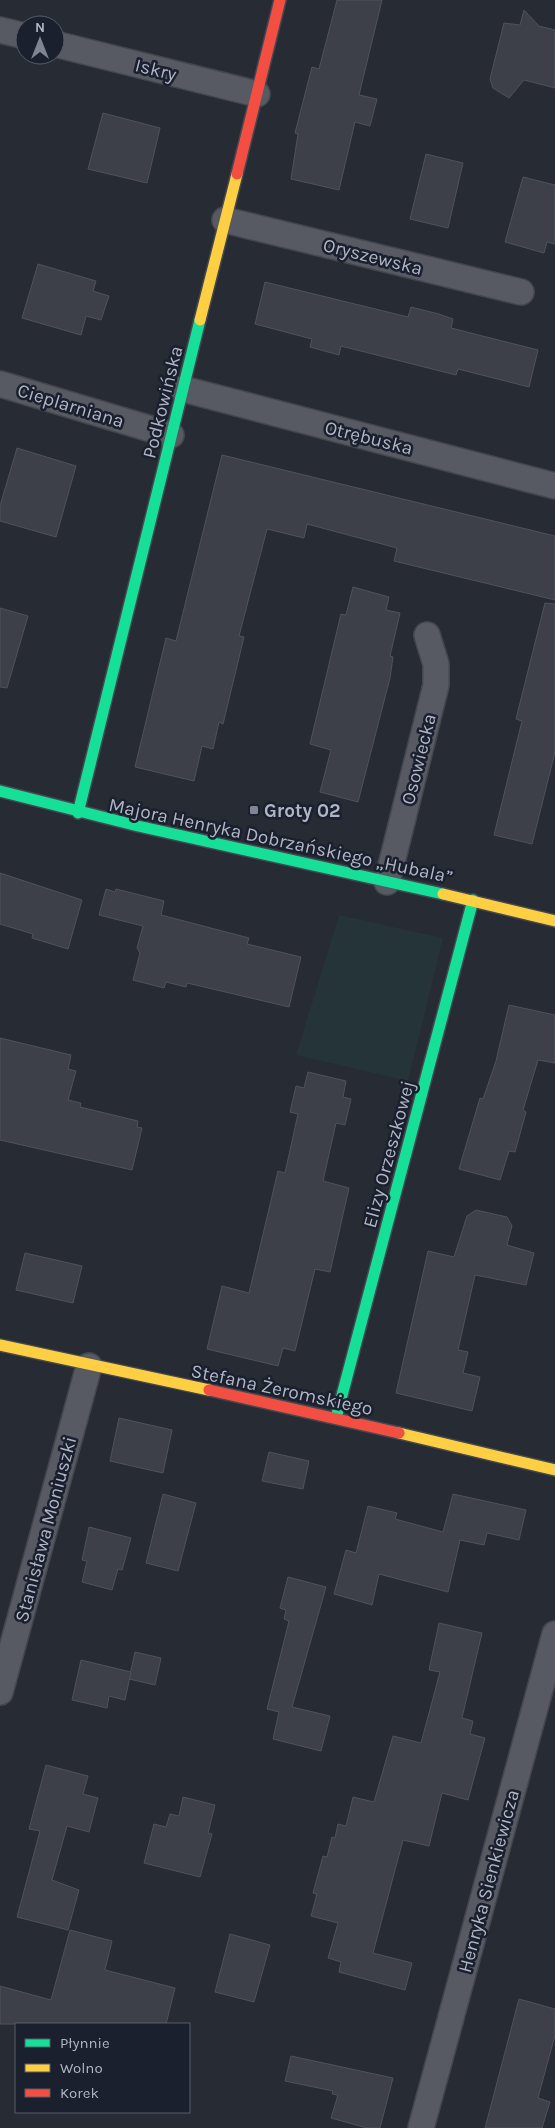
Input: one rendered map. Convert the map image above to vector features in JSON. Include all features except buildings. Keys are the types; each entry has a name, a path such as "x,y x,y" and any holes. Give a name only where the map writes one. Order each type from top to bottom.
{"street":[{"name":"Podkowińska","path":"78,813 280,0"},
{"path":"0,30 15,34"},
{"name":"Iskry","path":"65,46 257,94"},
{"name":"Oryszewska","path":"224,220 521,292"},
{"name":"Cieplarniana","path":"0,384 171,435"},
{"name":"Otrębuska","path":"183,389 555,486"},
{"name":"Osowiecka","path":"387,882 436,685 436,664 427,635"},
{"name":"Majora Henryka Dobrzańskiego „Hubala”","path":"0,791 78,813 473,900 555,921"},
{"name":"Elizy Orzeszkowej","path":"336,1418 473,900"},
{"name":"Stefana Żeromskiego","path":"0,1345 89,1366 336,1418 555,1470"},
{"name":"Stanisława Moniuszki","path":"0,1692 89,1366"},
{"name":"Henryka Sienkiewicza","path":"421,2128 555,1634"}],"shaded area":[{"path":"339,915 443,938 408,1081 296,1055"}],"traffic: fast":[{"path":"78,813 200,320"},
{"path":"0,791 138,826 443,894"},
{"path":"336,1418 473,900"}],"traffic: slow":[{"path":"200,320 237,174"},
{"path":"443,894 555,921"},
{"path":"0,1345 209,1390"},
{"path":"399,1433 555,1470"}],"traffic: jam":[{"path":"237,174 280,0"},
{"path":"209,1390 399,1433"}],"place":[{"name":"Groty 02","path":"254,810"}]}
